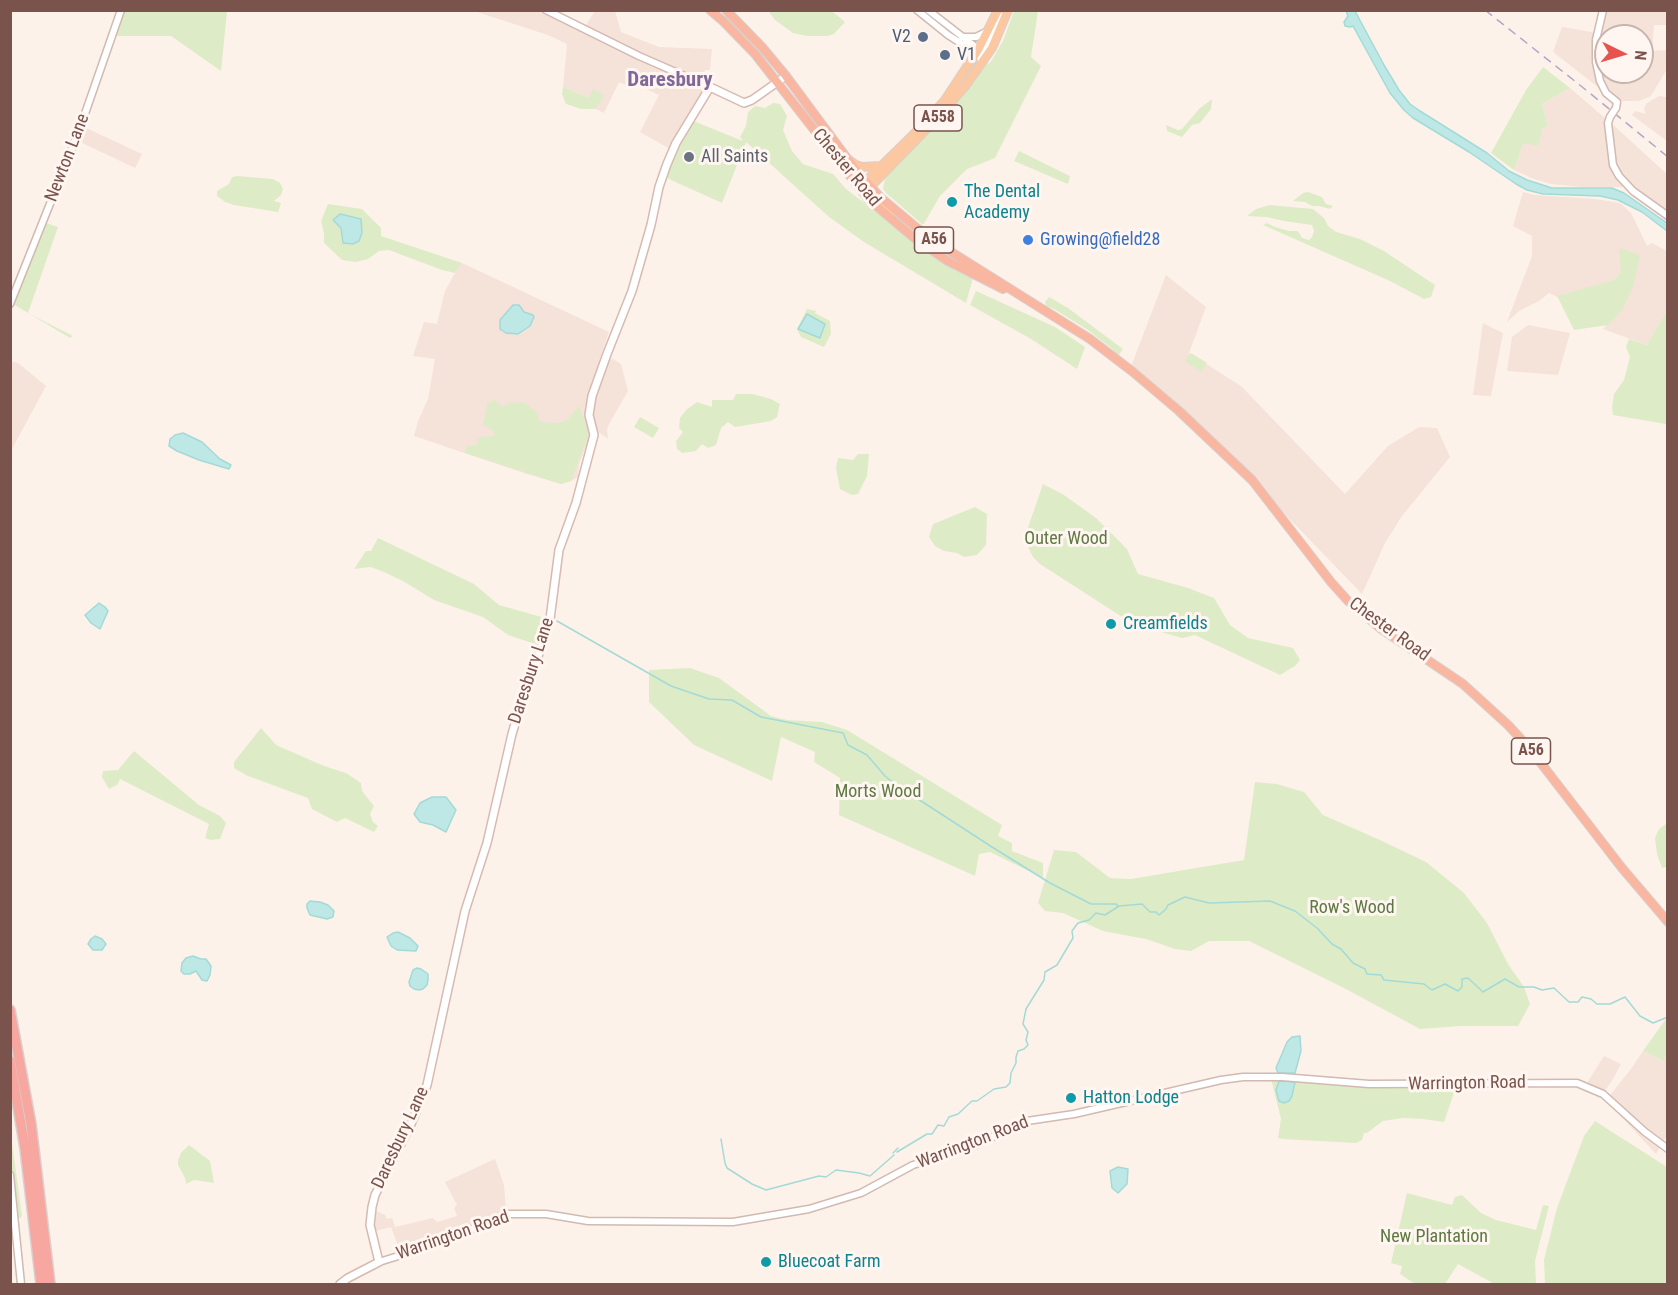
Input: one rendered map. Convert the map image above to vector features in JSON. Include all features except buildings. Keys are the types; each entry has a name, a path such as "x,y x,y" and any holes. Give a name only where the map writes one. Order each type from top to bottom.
{"highway":[{"name":"Chester Road","path":"710,10 749,48 778,82 868,199 913,237 946,260 1042,308"},
{"name":"Chester Road","path":"726,10 786,76 867,185 917,228 948,250 1090,339 1130,369 1179,411 1252,480 1348,601 1380,628 1462,684 1508,725 1530,749 1622,868 1668,922"},
{"path":"10,1010 34,1147 50,1284"},
{"path":"10,1061 25,1148 40,1284"}],"main road":[{"name":"A558","path":"880,196 879,187 885,167 945,100 978,52 998,10"},
{"name":"A558","path":"867,185 946,108 992,48 1007,10"},
{"path":"710,87 744,103 752,100 786,76"},
{"name":"Daresbury Lane","path":"379,1262 370,1225 372,1207 427,1085 465,910 487,843 508,748 550,619 559,550 576,503 594,435 589,415 592,396 635,282 664,170 676,143 710,87"},
{"path":"844,155 859,166 885,167"},
{"name":"A56","path":"855,182 867,185 867,191 893,218"},
{"path":"340,1284 379,1262"}],"street":[{"name":"Newton Lane","path":"10,304 80,131 121,10"},
{"path":"546,10 639,56 710,87"},
{"path":"917,10 965,49 968,56 964,71"},
{"path":"928,10 978,52 981,63"},
{"path":"978,52 985,48 1007,10"},
{"path":"1603,10 1596,40 1596,62 1600,81 1606,93 1617,102 1608,123 1613,165 1629,188 1668,216"},
{"path":"962,37 976,38 989,29"},
{"path":"961,45 978,52"},
{"name":"Warrington Road","path":"379,1262 440,1243 507,1214 546,1214 588,1221 733,1222 809,1209 861,1193 913,1164 974,1146 1027,1121 1074,1114 1243,1077 1268,1076 1369,1084 1577,1083 1603,1094 1645,1132 1668,1149"},
{"path":"10,1175 21,1284"}],"shaded area":[{"path":"474,11 541,11 608,44 583,30 595,11 615,11 621,32 659,47 712,49 710,70 705,70 701,82 710,87 672,150 640,132 659,95 632,82 626,85 619,82 604,113 596,109 603,94 589,98 563,87 567,44 548,35"},
{"path":"1603,11 1667,11 1667,25 1599,24"},
{"path":"1562,27 1594,32 1594,84 1553,52"},
{"path":"1667,50 1667,69 1651,96 1639,101 1616,101 1594,84 1654,84 1654,51"},
{"path":"1570,88 1606,119 1608,157 1611,168 1624,187 1551,184 1514,170 1523,142 1539,146 1542,129 1548,126 1542,104"},
{"path":"1659,96 1667,97 1667,141 1632,115 1635,111 1646,114 1644,108 1647,103"},
{"path":"1611,123 1667,174 1667,213 1634,189 1614,164"},
{"path":"84,127 142,154 135,168 78,141"},
{"path":"1523,192 1620,203 1631,213 1647,246 1652,243 1667,251 1667,310 1647,345 1603,329 1613,319 1638,264 1621,272 1614,280 1557,297 1549,293 1519,311 1507,322 1532,256 1532,236 1513,226"},
{"path":"462,263 609,332 585,408 591,434 579,464 578,477 571,481 561,484 414,436 428,399 435,359 413,356 424,322 437,324 445,291"},
{"path":"1166,275 1206,307 1189,353 1241,386 1345,494 1388,446 1419,427 1437,428 1450,457 1402,516 1385,543 1362,594 1252,480 1130,369"},
{"path":"1483,323 1503,333 1491,396 1473,395"},
{"path":"1528,325 1570,333 1558,375 1507,371 1512,337"},
{"path":"613,359 621,364 628,391 608,426 608,439 597,431 591,410 609,360"},
{"path":"10,361 18,363 46,386 12,449 10,448"},
{"path":"1643,1051 1662,1061 1667,1054 1667,1135 1656,1154 1607,1099"},
{"path":"1604,1056 1621,1064 1604,1092 1587,1083"},
{"path":"495,1159 504,1185 506,1211 402,1256 391,1227 371,1232 374,1210 385,1215 387,1219 392,1218 395,1227 433,1218 437,1222 457,1216 454,1208 457,1205 445,1182"}],"green space":[{"path":"123,11 227,11 221,71 171,36 115,36"},
{"path":"768,11 832,11 845,22 834,34 807,36 793,33 775,20"},
{"path":"1014,11 1038,11 1031,57 1041,66 995,158 967,169 940,196 923,225 886,193 883,189 885,178 940,121 985,64 990,63 1003,41"},
{"path":"1543,67 1570,88 1542,104 1548,126 1542,129 1539,146 1523,143 1514,170 1491,153 1526,90"},
{"path":"563,87 589,98 593,89 604,95 596,109 581,109 566,104 562,94"},
{"path":"1212,99 1211,109 1200,123 1192,125 1182,137 1167,131 1166,125 1178,130 1182,129 1200,108"},
{"path":"773,103 780,104 787,116 783,130 792,151 803,164 833,174 846,189 926,250 973,278 966,303 864,242 829,217 746,142 722,203 664,175 691,120 743,141 740,137 746,126 748,112 755,106 765,108"},
{"path":"1019,151 1070,176 1068,184 1014,161"},
{"path":"232,177 273,179 280,183 283,189 281,195 274,201 281,203 278,212 234,205 217,196 217,191 229,184"},
{"path":"1308,192 1322,197 1326,204 1333,206 1330,209 1293,201"},
{"path":"328,204 362,209 381,228 381,236 462,263 455,273 389,250 379,251 368,259 356,262 342,260 324,243 321,221"},
{"path":"1270,205 1313,209 1336,232 1360,239 1384,251 1435,285 1431,297 1424,299 1390,281 1263,225 1267,223 1289,231 1297,231 1302,238 1309,240 1314,231 1312,225 1247,216 1256,209"},
{"path":"46,223 58,227 28,313 13,304"},
{"path":"1619,248 1640,255 1633,287 1622,310 1608,325 1574,330 1557,296 1614,280 1621,272"},
{"path":"976,291 1055,327 1085,347 1077,369 1031,339 970,305"},
{"path":"1049,297 1068,308 1123,349 1118,356 1088,330 1046,306 1045,302"},
{"path":"807,309 816,311 815,313 830,321 831,334 824,347 801,337 797,329"},
{"path":"1667,310 1666,424 1613,415 1614,394 1624,380 1630,357 1626,347 1629,339 1647,345"},
{"path":"29,313 73,336 70,338"},
{"path":"1191,353 1207,363 1201,372 1185,361"},
{"path":"736,394 752,394 780,404 777,417 771,421 735,427 728,422 721,428 716,445 708,448 702,444 696,451 682,453 677,449 676,441 683,432 679,428 680,418 686,410 697,402 712,407 712,400 733,400"},
{"path":"495,400 503,407 510,402 525,403 536,412 540,422 559,423 568,419 579,406 589,433 571,481 561,484 465,453 467,446 477,445 477,440 481,437 494,436 493,431 483,424 488,403"},
{"path":"640,417 659,428 653,438 634,427"},
{"path":"858,454 869,454 867,476 858,494 852,495 840,489 836,468 838,458 853,460"},
{"name":"Outer Wood","path":"1043,484 1064,495 1096,518 1127,549 1138,574 1214,598 1230,625 1248,638 1293,648 1300,660 1280,675 1195,635 1182,638 1133,624 1040,564 1033,557 1024,539"},
{"path":"975,507 987,514 986,545 977,555 964,557 935,546 929,537 933,524"},
{"path":"378,538 474,584 499,605 545,618 538,645 508,635 483,617 434,600 384,572 371,567 354,569 366,551 371,551"},
{"name":"Morts Wood","path":"690,668 719,678 771,716 787,720 822,722 847,730 1002,825 998,836 1012,843 1012,851 1043,863 1043,878 990,852 979,854 975,876 839,815 840,778 814,762 815,752 781,737 772,781 694,745 649,702 649,670"},
{"path":"261,728 276,745 346,773 361,783 362,791 374,806 370,814 373,822 378,826 374,832 345,818 337,822 312,809 308,798 248,776 234,768 234,762"},
{"path":"134,751 199,805 220,816 226,823 220,839 205,838 209,824 120,779 117,785 109,789 102,777 103,771 118,770"},
{"name":"Row's Wood","path":"1255,782 1277,784 1304,792 1323,815 1426,862 1464,893 1487,923 1508,964 1524,987 1530,1004 1518,1026 1420,1029 1249,941 1209,941 1191,951 1175,949 1146,939 1103,931 1063,913 1045,911 1038,903 1054,850 1076,852 1110,878 1131,879 1244,860"},
{"path":"1667,823 1667,867 1662,868 1655,838 1659,829"},
{"path":"1665,1020 1667,1021 1667,1054 1663,1061 1643,1051"},
{"path":"1271,1079 1365,1087 1456,1087 1444,1122 1403,1118 1383,1121 1364,1133 1362,1140 1356,1143 1278,1138 1281,1119"},
{"path":"1595,1121 1667,1167 1667,1284 1545,1284 1544,1260 1557,1208 1584,1136"},
{"path":"10,1128 22,1216 11,1225 10,1225"},
{"path":"189,1145 210,1161 214,1183 194,1180 186,1184 178,1160"},
{"name":"New Plantation","path":"1407,1193 1452,1205 1455,1197 1462,1195 1481,1213 1496,1220 1536,1230 1543,1205 1549,1206 1535,1261 1536,1284 1492,1284 1458,1264 1445,1284 1415,1284 1400,1274 1402,1266 1391,1263"}],"water":[{"path":"1346,11 1355,11 1399,90 1410,104 1420,111 1487,153 1509,171 1527,180 1552,188 1612,188 1624,193 1667,223 1667,231 1642,212 1618,200 1600,196 1543,194 1527,190 1413,118 1390,93 1353,26 1345,26 1344,22 1348,16"},
{"path":"340,214 361,219 362,233 359,241 353,244 343,243 341,228 333,220"},
{"path":"513,305 519,305 524,312 534,317 530,326 518,334 506,333 500,329 500,320"},
{"path":"807,314 825,324 820,338 798,329"},
{"path":"183,433 202,442 220,459 231,465 229,469 199,460 169,446 170,439"},
{"path":"99,603 108,611 100,629 85,615"},
{"path":"432,797 446,797 456,810 446,832 433,825 420,822 414,814 420,803"},
{"path":"310,901 328,905 334,911 333,917 327,919 310,915 307,904"},
{"path":"398,932 410,938 418,946 416,951 397,950 391,946 387,937"},
{"path":"95,936 106,944 102,950 93,950 88,944"},
{"path":"193,956 206,959 211,966 207,981 202,980 196,971 184,974 181,971 182,963 186,958"},
{"path":"417,968 428,974 427,985 419,990 410,986 409,982 413,970"},
{"path":"1300,1036 1301,1051 1295,1073 1278,1073 1276,1068 1287,1042 1292,1037"},
{"path":"1279,1081 1295,1082 1292,1096 1284,1103 1279,1101 1276,1090"},
{"path":"1118,1167 1128,1169 1127,1184 1118,1193 1112,1188 1110,1171"}],"waterway":[{"path":"557,621 671,686 709,699 732,700 761,717 843,733 848,745 867,755 895,784 992,847 1050,883 1091,904 1116,904 1118,906"},
{"path":"897,1152 927,1134 932,1134 938,1125 944,1126 949,1117 958,1114 972,1101 977,1101 994,1089 1006,1087 1010,1083 1018,1051 1028,1045 1026,1040 1028,1032 1023,1024 1026,1009 1044,980 1045,972 1057,965 1073,938 1072,931 1078,923 1089,920 1096,913 1105,915 1119,906 1142,904 1150,912 1156,912 1159,915 1168,905 1185,897 1209,903 1270,901 1295,911 1317,928 1332,944 1341,949 1353,963 1365,969 1367,974 1381,975 1384,980 1424,984 1432,990 1445,984 1458,991 1462,987 1462,979 1468,978 1483,992 1505,979 1519,987 1534,987 1542,990 1554,988 1569,1002 1578,1002 1582,997 1591,999 1597,1004 1610,1004 1625,997 1640,1016 1653,1023 1668,1017"},
{"path":"721,1139 727,1168 766,1190 819,1176 826,1177 836,1170 870,1176 894,1155"},
{"path":"893,1153 898,1148"}],"railway":[{"path":"1485,10 1668,157"}],"place":[{"name":"V2","path":"923,37"},
{"name":"V1","path":"945,55"},
{"name":"All Saints","path":"689,157"},
{"name":"The Dental Academy","path":"952,202"},
{"name":"Growing@field28","path":"1028,240"},
{"name":"Creamfields","path":"1111,624"},
{"name":"Hatton Lodge","path":"1071,1098"},
{"name":"Bluecoat Farm","path":"766,1262"}],"district":[{"name":"Daresbury","path":"670,81"}]}
